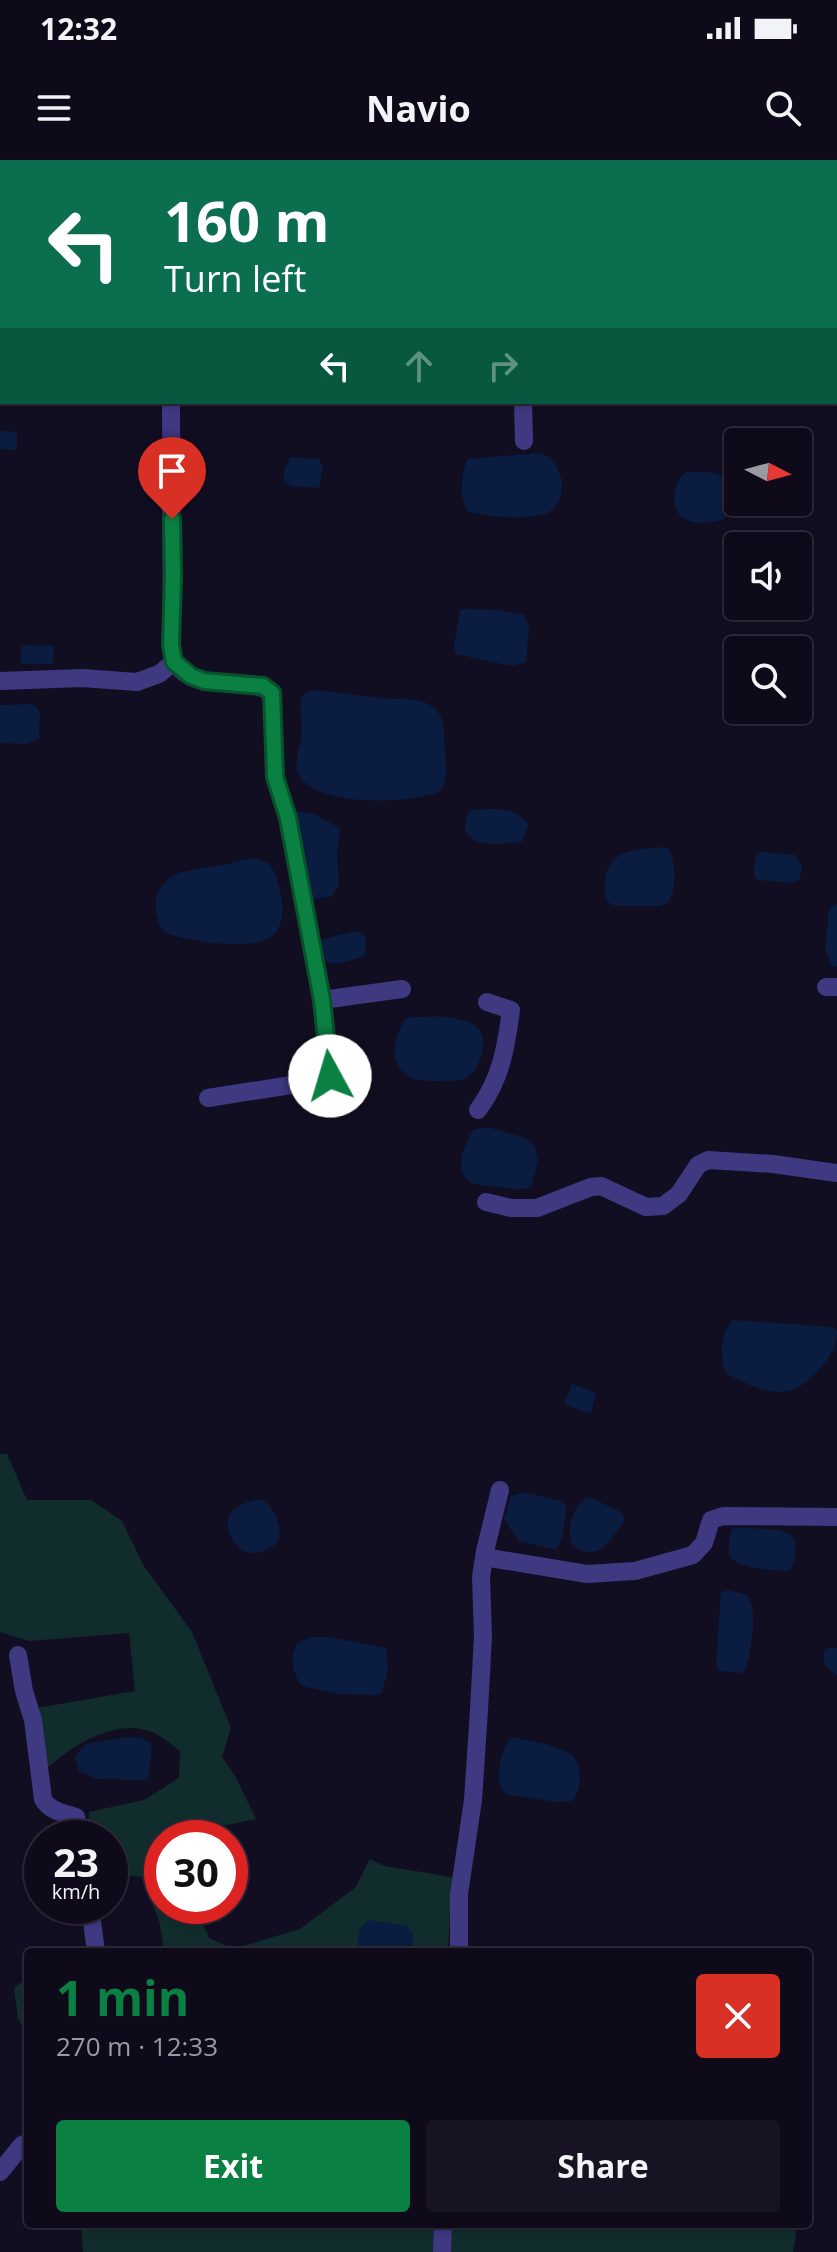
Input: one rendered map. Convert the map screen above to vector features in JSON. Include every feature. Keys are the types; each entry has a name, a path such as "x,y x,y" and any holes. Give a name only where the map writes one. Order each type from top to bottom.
{"street":[{"path":"171,404 171,645 174,662 191,676 204,681 263,686 272,693 275,777 288,818 322,1000 330,1076 208,1098"},
{"path":"523,404 524,441"},
{"path":"0,681 82,678 137,682 159,674 174,662"},
{"path":"322,1000 402,989"},
{"path":"478,1110 493,1091 506,1055 511,1010 487,1002"},
{"path":"486,1202 511,1208 537,1208 601,1186 646,1207 663,1206 679,1194 698,1165 708,1160 773,1164 837,1173"},
{"path":"459,1948 459,1894 474,1785 483,1636 481,1577 500,1490"},
{"path":"484,1557 587,1574 635,1571 693,1555 704,1543 711,1520 723,1516 837,1517"},
{"path":"18,1655 33,1720 43,1799 46,1806 76,1817 77,1820"},
{"path":"92,1924 95,1948"},
{"path":"0,2172 24,2144"},
{"path":"442,2252 443,2228"}],"green space":[{"path":"0,1454 7,1454 27,1500 91,1500 122,1521 144,1566 192,1632 231,1728 222,1757 256,1819 144,1820 144,1882 142,1877 128,1876 128,1820 88,1820 89,1812 144,1800 179,1778 180,1751 154,1733 125,1728 81,1743 45,1770 37,1708 135,1691 129,1633 29,1641 0,1632"},
{"path":"370,1859 384,1866 452,1877 448,1948 236,1948 300,1929 356,1887"},
{"path":"160,1924 203,1924 209,1938 231,1948 163,1948"},
{"path":"24,1980 24,2031 18,2018 14,1988"},
{"path":"81,2228 794,2228 796,2234 793,2252 83,2252"}],"water":[{"path":"0,431 17,432 17,450 0,449"},
{"path":"540,453 554,462 561,478 561,495 552,510 546,514 524,517 467,511 462,485 467,459"},
{"path":"290,457 319,459 323,466 319,488 291,486 285,482 283,474"},
{"path":"687,472 708,472 724,477 724,516 729,516 703,523 689,521 679,514 675,491"},
{"path":"460,610 524,615 529,628 526,662 511,666 456,654 454,646"},
{"path":"21,645 54,646 53,664 21,664"},
{"path":"310,690 410,699 432,706 438,712 444,729 446,771 440,791 407,799 362,800 320,791 305,782 297,770 302,733 300,705 301,696"},
{"path":"0,705 36,706 40,714 39,739 26,744 0,743"},
{"path":"473,810 504,810 517,814 528,825 523,841 489,843 472,839 467,834 465,824 467,815"},
{"path":"298,811 314,814 340,828 337,853 339,886 332,896 309,900 306,857 293,814"},
{"path":"669,849 674,866 674,886 668,902 660,906 616,906 607,902 605,879 614,860 635,850"},
{"path":"760,852 795,855 802,865 800,878 794,883 757,880 754,865"},
{"path":"254,858 269,863 280,888 281,919 273,935 259,942 232,944 187,939 164,932 156,906 164,883 191,870"},
{"path":"837,904 837,967 831,965 825,949 829,909"},
{"path":"355,931 362,933 366,939 365,956 333,963 322,958 321,940"},
{"path":"450,1017 474,1025 482,1036 483,1044 480,1060 472,1074 462,1080 443,1081 419,1080 404,1073 398,1065 395,1047 406,1018"},
{"path":"488,1127 525,1138 535,1146 538,1160 531,1187 519,1189 482,1185 466,1178 461,1166 467,1143 473,1130"},
{"path":"733,1320 833,1327 837,1331 836,1341 823,1365 800,1386 789,1391 766,1390 725,1373 722,1345 725,1332"},
{"path":"572,1384 596,1393 591,1414 564,1404"},
{"path":"525,1492 561,1501 567,1507 562,1539 556,1550 519,1541 504,1520 511,1496"},
{"path":"589,1497 619,1511 626,1520 604,1547 591,1552 572,1546 570,1532 574,1512"},
{"path":"260,1499 273,1511 279,1524 279,1537 268,1549 257,1553 246,1552 237,1546 231,1536 228,1521 234,1509"},
{"path":"734,1527 780,1530 792,1536 796,1553 790,1570 757,1568 733,1560 729,1547"},
{"path":"728,1590 747,1595 753,1611 749,1655 741,1673 720,1671 716,1664 721,1593"},
{"path":"313,1637 386,1648 388,1669 382,1693 338,1694 302,1686 294,1670 294,1653 299,1642"},
{"path":"837,1648 837,1675 824,1662 825,1650"},
{"path":"127,1737 142,1738 152,1745 146,1780 97,1779 79,1771 75,1757 86,1744"},
{"path":"512,1737 547,1744 573,1755 580,1778 572,1801 556,1802 504,1791 499,1782 499,1771 503,1751"},
{"path":"368,1920 407,1926 414,1937 412,1948 357,1948 359,1930"}],"route":[{"path":"172,519 171,651 174,662 191,676 204,681 263,686 272,693 275,777 288,818 322,1000 330,1076"}]}
